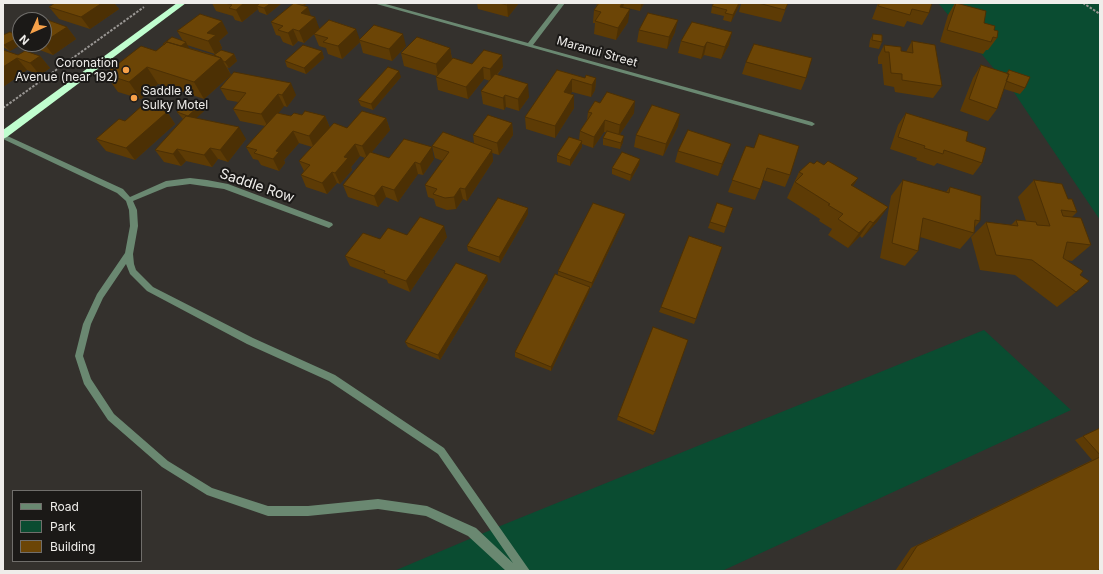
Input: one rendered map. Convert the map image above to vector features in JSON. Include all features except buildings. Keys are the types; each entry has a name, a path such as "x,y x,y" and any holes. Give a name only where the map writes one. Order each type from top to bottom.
{"highway":[{"path":"3,135 182,3"}],"street":[{"name":"Maranui Street","path":"376,3 812,124"},
{"path":"530,45 562,3"},
{"path":"3,135 120,191 129,200 133,210 134,226 129,254 130,264 133,272 150,288 250,341 332,378 441,451 525,571"},
{"name":"Saddle Row","path":"129,200 166,184 190,181 207,183 225,186 329,225"},
{"path":"129,254 100,296 87,324 79,356 87,381 111,417 165,464 210,492 268,511 308,512 378,504 427,511 472,532 514,571"}],"path":[{"path":"3,108 149,3"},
{"path":"1083,3 1100,14"}],"green space":[{"path":"938,3 1100,3 1100,220 1013,91"},
{"path":"984,330 1071,410 722,571 394,571 505,524"}],"place":[{"name":"Coronation Avenue (near 192)","path":"126,70"},
{"name":"Saddle & Sulky Motel","path":"134,98"}]}
